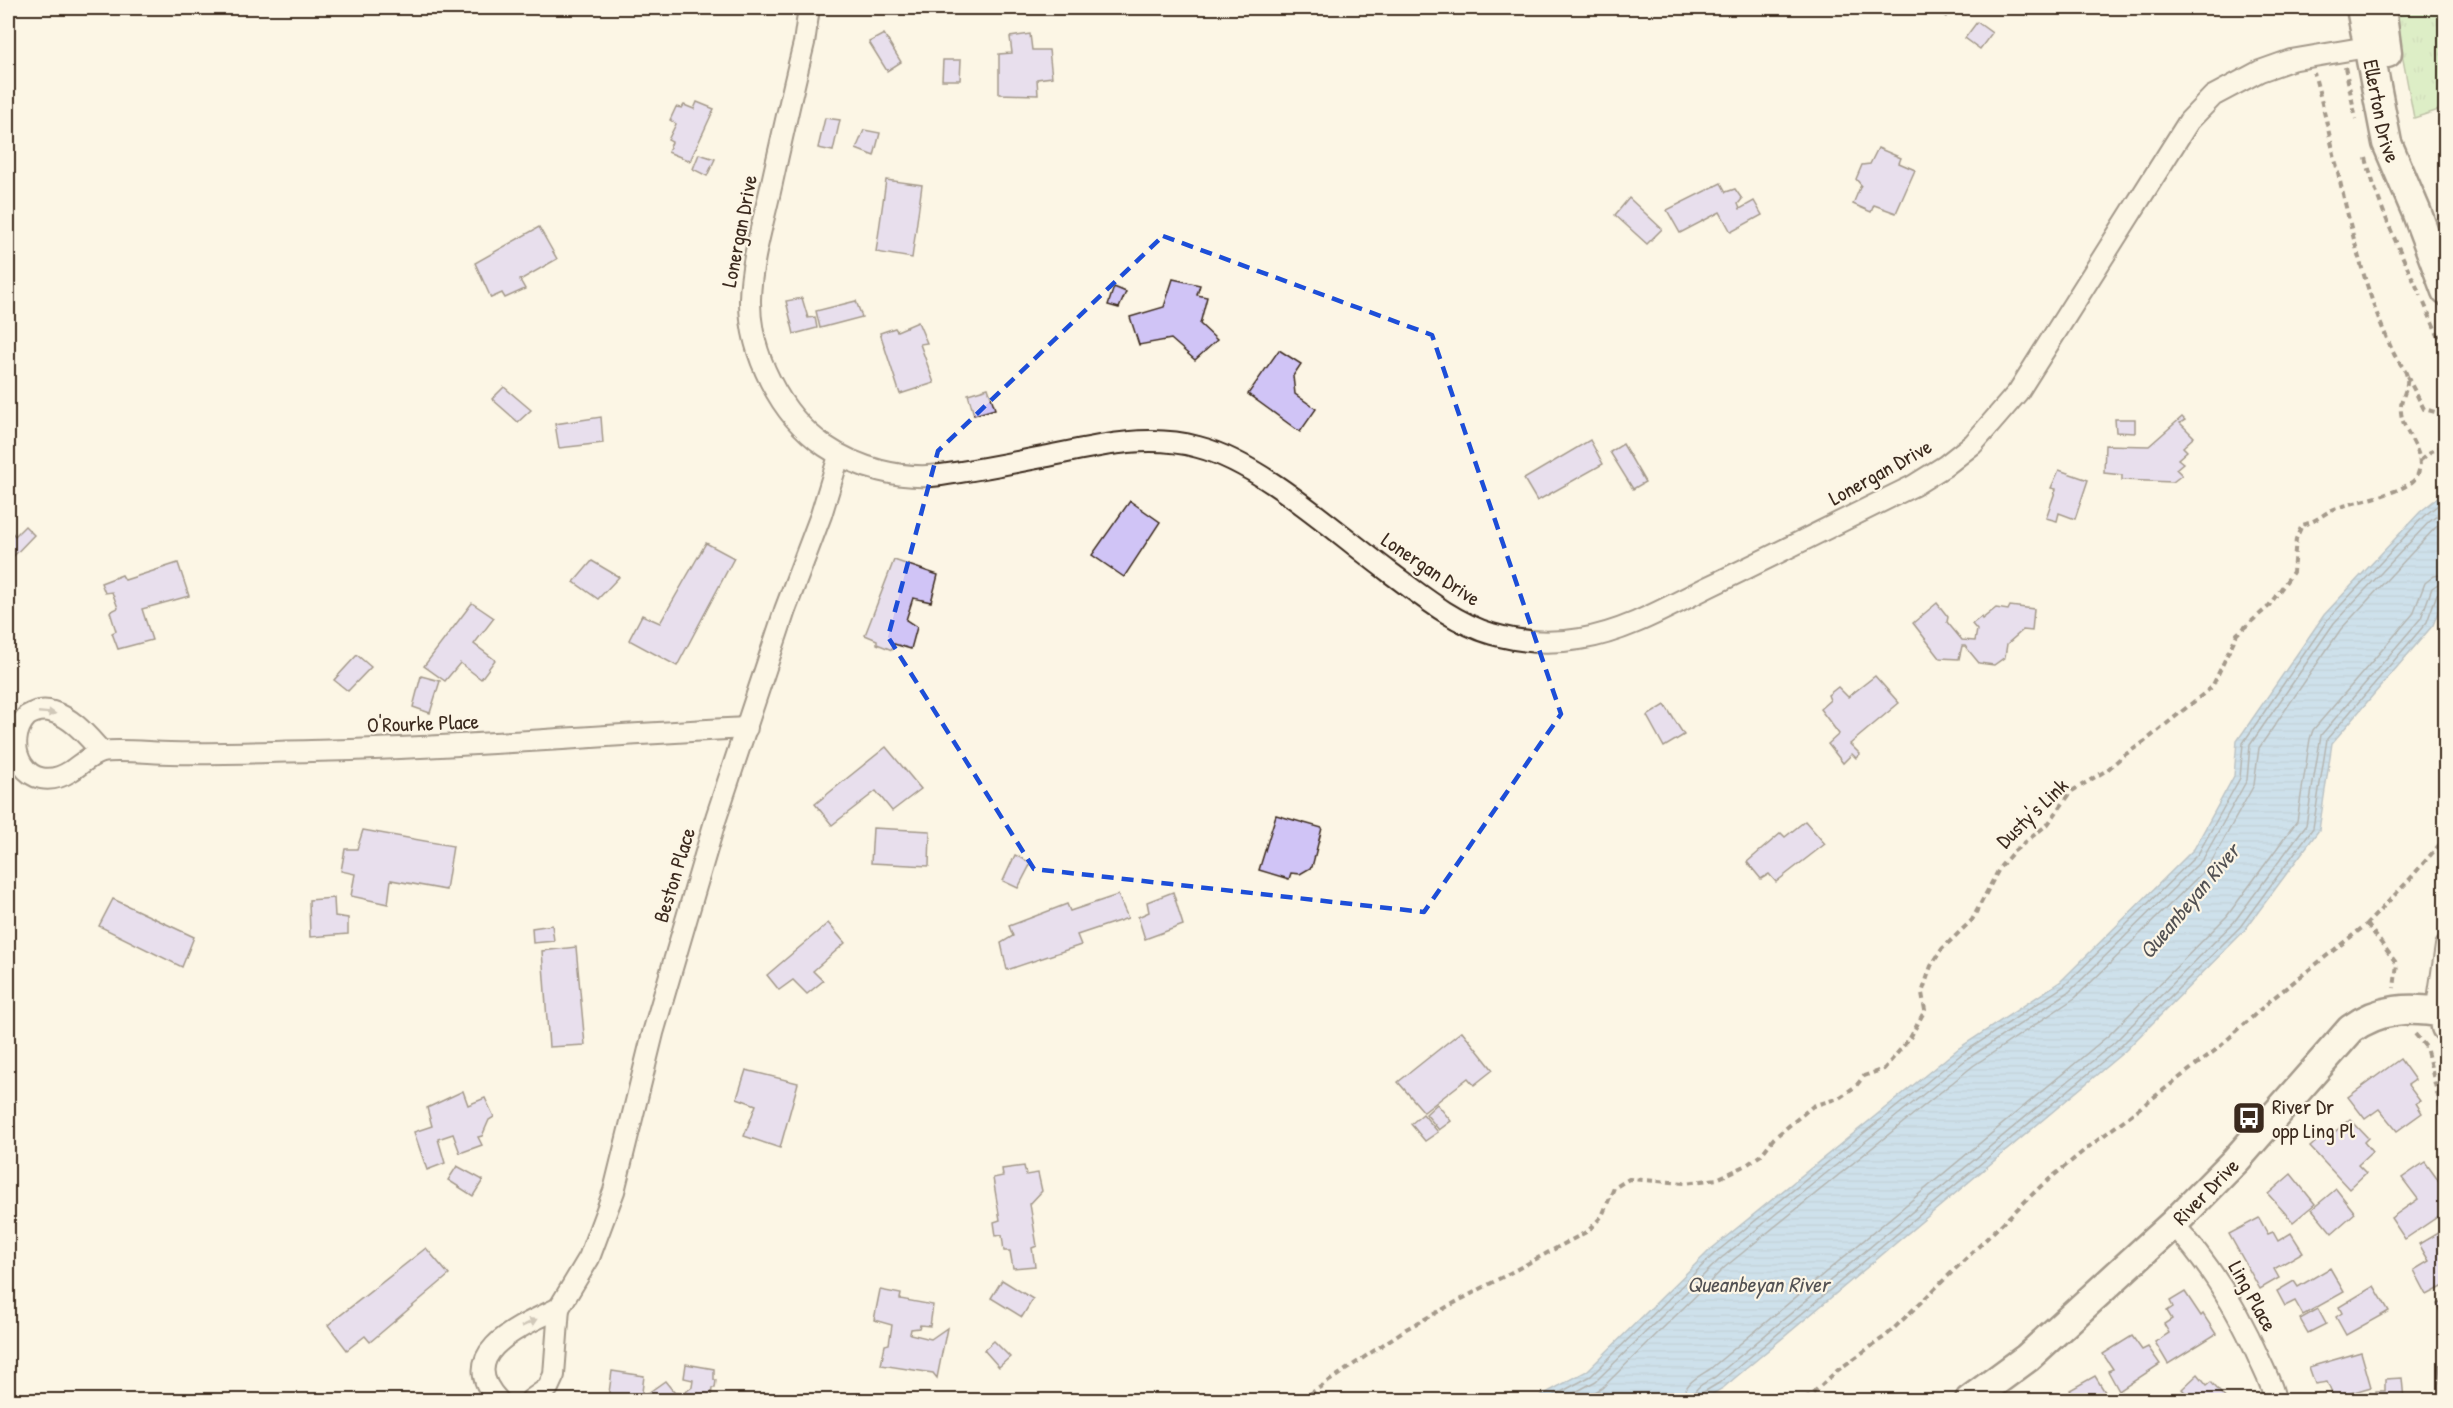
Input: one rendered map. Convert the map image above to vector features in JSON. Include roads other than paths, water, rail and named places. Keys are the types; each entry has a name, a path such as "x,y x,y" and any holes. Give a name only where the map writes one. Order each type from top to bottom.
{"street":[{"name":"Lonergan Drive","path":"809,8 804,43 756,257 750,300 755,337 768,376 786,410 809,435 839,456 871,468 902,475 933,476 978,470 1102,445 1143,441 1175,441 1210,450 1252,471 1389,572 1461,621 1488,633 1516,640 1549,642 1583,639 1605,633 1661,610 1913,486 1945,466 1973,444 2018,392 2189,121 2213,96 2260,70 2291,60 2376,45"},
{"name":"Ellerton Drive","path":"2361,8 2376,45"},
{"name":"Ellerton Drive","path":"2381,8 2376,45 2387,143 2416,211 2436,299"},
{"name":"Beston Place","path":"531,1401 548,1388 554,1375 559,1308 590,1258 614,1191 653,1033 716,818 785,610 821,515 839,456"},
{"name":"O'Rourke Place","path":"102,752 210,754 382,750 747,728"},
{"path":"2445,946 2438,1000 2445,1017"},
{"name":"River Drive","path":"1970,1401 2027,1358 2173,1224 2236,1160 2351,1029 2372,1016 2395,1010 2445,1017"},
{"name":"Ling Place","path":"2173,1224 2200,1252 2228,1296 2247,1331 2275,1401"},
{"path":"498,1401 489,1390 484,1378 486,1359 495,1344 508,1333 559,1308"}],"water":[{"name":"Queanbeyan River","path":"2445,492 2445,594 2433,625 2332,743 2319,830 2244,931 2125,1051 1723,1388 1702,1400 1533,1400 1587,1371 1710,1250 1959,1048 2060,982 2194,849 2234,776 2237,741 2324,615 2420,512"}],"place":[{"name":"River Dr opp Ling Pl","path":"2249,1118"}]}
